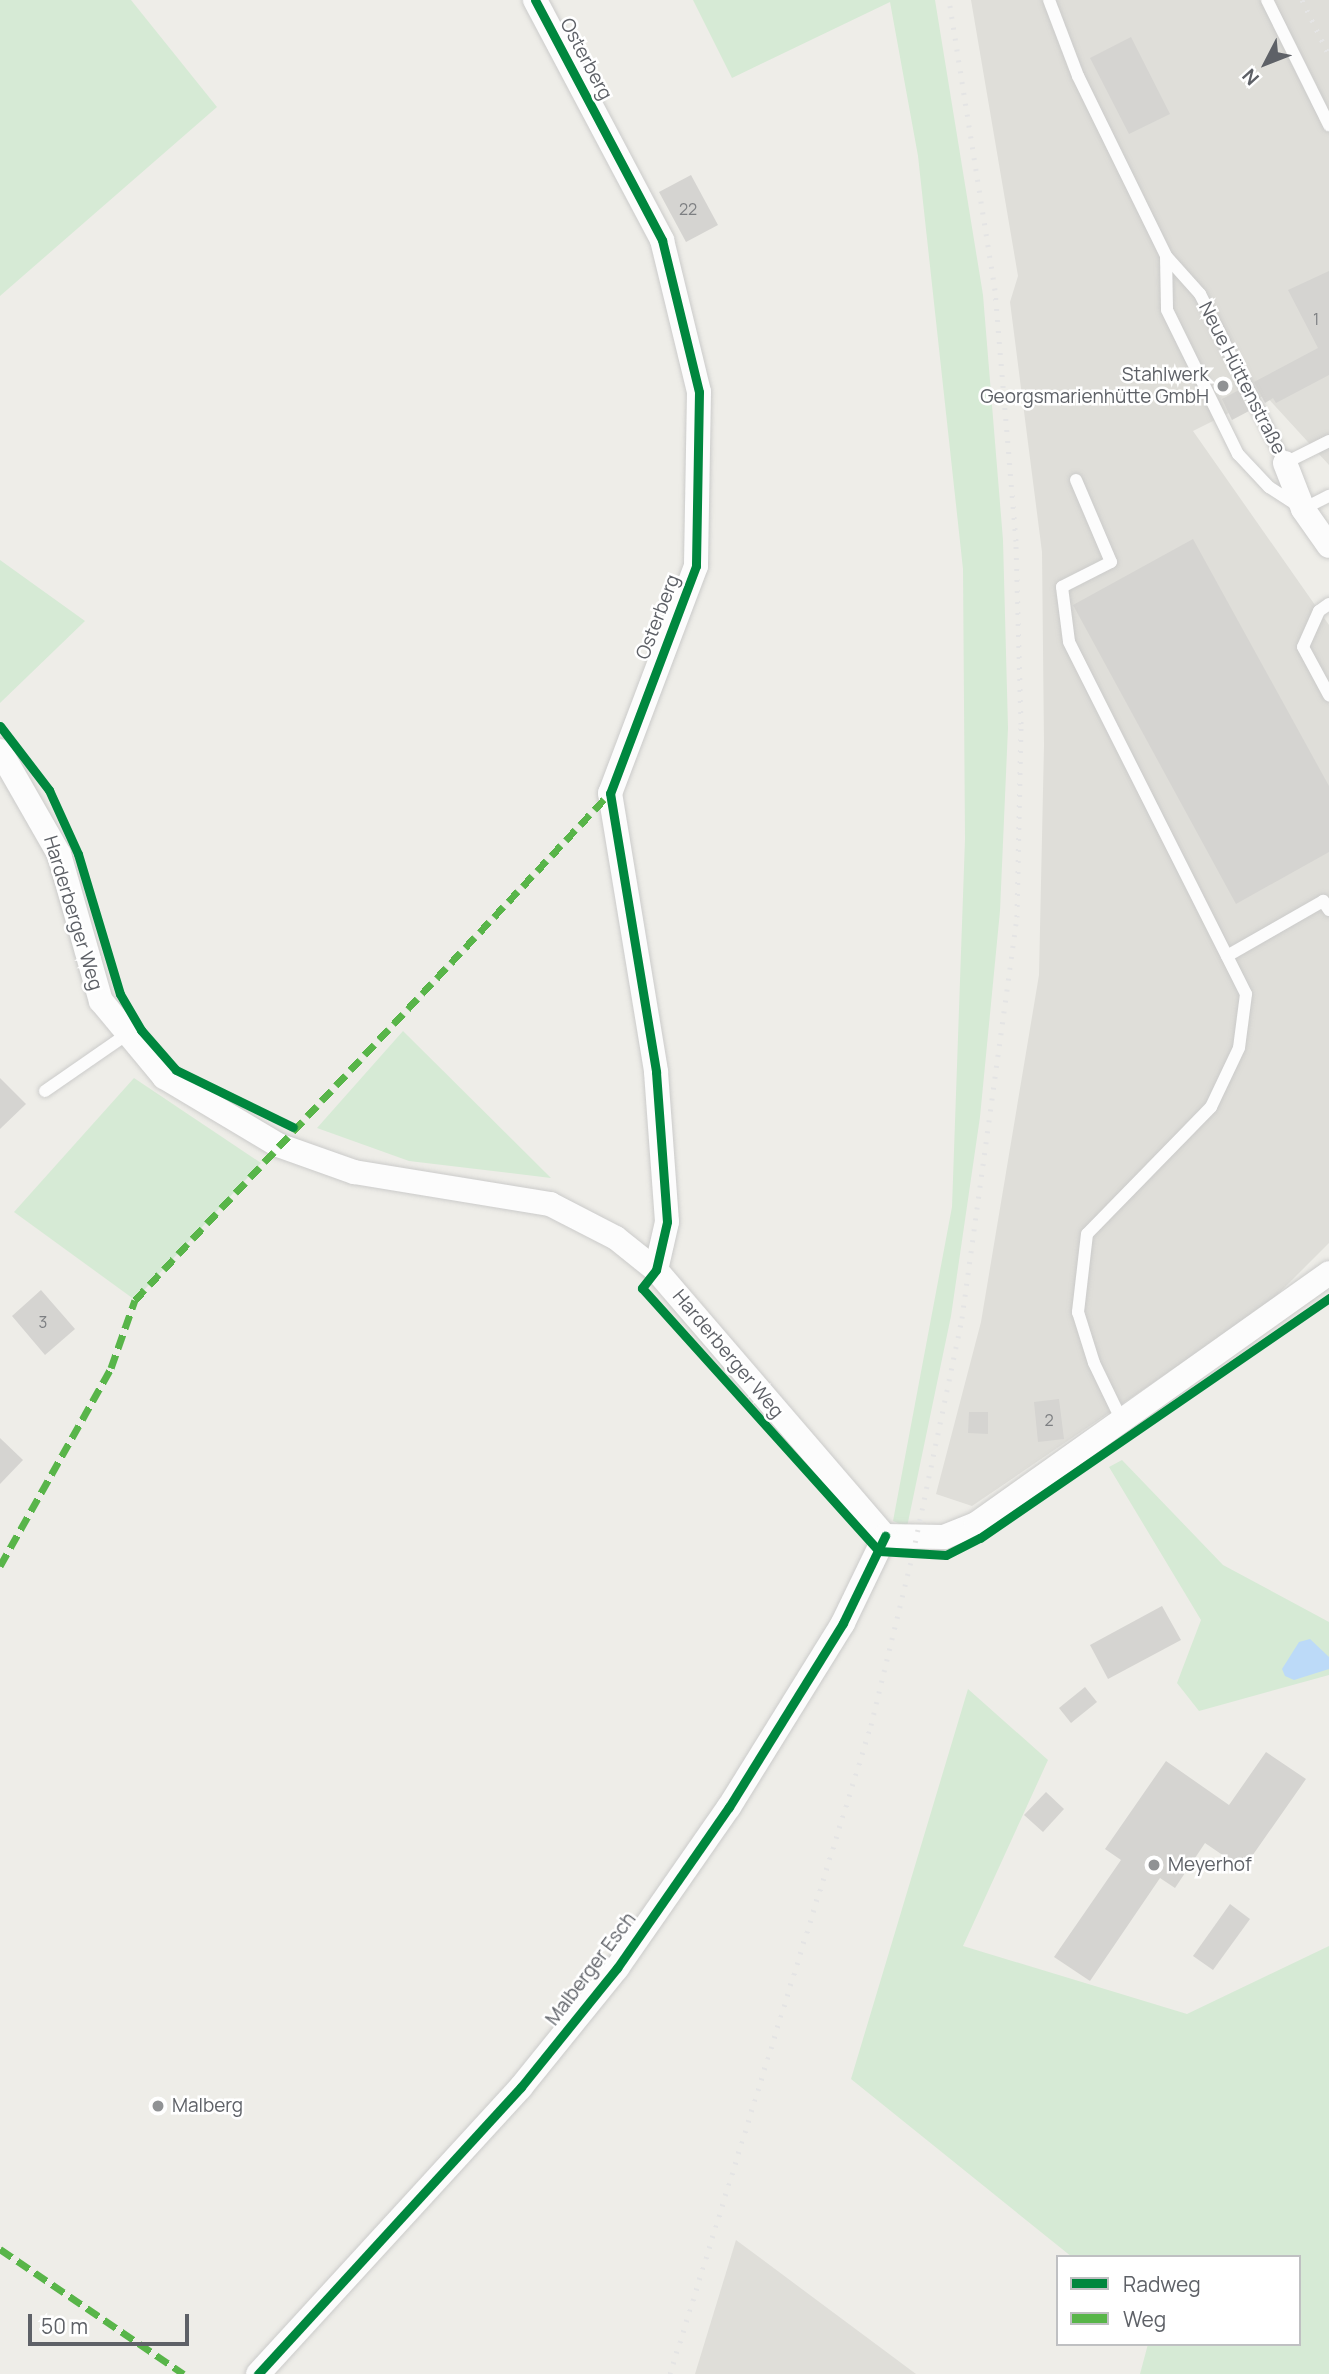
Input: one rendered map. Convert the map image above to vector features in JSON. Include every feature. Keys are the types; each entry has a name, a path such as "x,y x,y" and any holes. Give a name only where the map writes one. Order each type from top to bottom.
{"street":[{"name":"Osterberg","path":"535,0 662,240 699,392 696,566 610,793 656,1072 667,1222 656,1270"},
{"name":"Neue Hüttenstraße","path":"1285,463 1303,509 1329,546"},
{"name":"Harderberger Weg","path":"0,751 59,854 101,1001 126,1035 164,1077 278,1145 355,1172 550,1204 617,1238 656,1270 886,1536"},
{"path":"886,1536 944,1538 976,1524 1123,1423 1329,1273"},
{"name":"Malberger Esch","path":"258,2374 521,2087 617,1968 729,1807 843,1623 886,1536"}],"lane":[{"name":"Neue Hüttenstraße","path":"1048,0 1078,76 1166,256 1200,294 1285,463"},
{"path":"1267,0 1329,125"},
{"name":"Neue Hüttenstraße","path":"1166,256 1167,310 1238,454 1269,487 1303,509"},
{"path":"1285,463 1329,440"},
{"path":"1076,480 1111,562 1062,587 1069,642 1246,993 1230,1072 1211,1107 1087,1234 1078,1312 1094,1363 1123,1423"},
{"path":"1303,509 1329,496"},
{"path":"1329,604 1319,611 1303,647 1329,695"},
{"path":"1227,956 1323,901 1329,911"},
{"path":"45,1091 126,1035"}],"shaded area":[{"path":"971,0 1329,0 1329,465 1265,395 1193,431 1329,625 1329,1243 1266,1306 972,1506 936,1494 981,1322 1039,975 1044,745 1042,552 1010,302 1018,276"},
{"path":"736,2240 916,2374 695,2374"}],"green space":[{"path":"0,0 131,0 217,107 0,296"},
{"path":"693,0 935,0 983,295 1003,540 1008,728 1000,911 980,1117 951,1316 907,1527 893,1521 952,1207 965,839 963,569 918,156 890,2 732,78"},
{"path":"0,560 85,621 0,703"},
{"path":"403,1031 551,1178 409,1161 317,1128"},
{"path":"134,1078 261,1163 135,1300 14,1212"},
{"path":"1122,1460 1223,1565 1329,1622 1329,1675 1199,1711 1177,1683 1201,1620 1109,1467"},
{"path":"968,1689 1048,1760 963,1946 1187,2014 1329,1946 1329,2374 1140,2374 1147,2346 1301,2346 1301,2255 1070,2255 851,2079"}],"water":[{"path":"1310,1639 1329,1657 1329,1669 1294,1680 1285,1676 1282,1669 1299,1642"}],"building":[{"path":"1131,37 1170,114 1129,134 1090,58"},
{"path":"691,175 718,225 686,242 659,192"},
{"path":"1329,271 1329,375 1276,403 1273,398 1265,403 1254,382 1318,348 1288,290"},
{"path":"1239,390 1249,411 1232,420 1222,399"},
{"path":"1193,539 1329,786 1329,852 1236,904 1073,605"},
{"path":"0,1078 26,1104 0,1129"},
{"path":"41,1290 75,1329 45,1355 12,1316"},
{"path":"1059,1399 1064,1439 1038,1442 1034,1402"},
{"path":"969,1412 988,1412 988,1434 968,1433"},
{"path":"0,1438 23,1460 0,1484"},
{"path":"1162,1606 1181,1640 1108,1679 1090,1645"},
{"path":"1085,1687 1097,1702 1071,1723 1059,1708"},
{"name":"Meyerhof","path":"1266,1752 1306,1779 1243,1869 1205,1843 1175,1888 1160,1878 1090,1981 1054,1957 1121,1860 1105,1849 1166,1761 1229,1805"},
{"path":"1046,1792 1064,1809 1043,1832 1024,1815"},
{"path":"1230,1904 1250,1919 1213,1970 1193,1956"}],"railway":[{"path":"670,2374 871,1725 913,1553 962,1318 1017,917 1021,724 1016,541 995,290 949,0"},
{"path":"1302,0 1329,55"}],"marked path":[{"path":"0,1566 111,1368 135,1300 610,793"},
{"path":"0,2249 184,2374"}],"cycle path":[{"path":"535,0 662,240 699,392 696,566 610,793 656,1072 667,1222 656,1270 642,1288 879,1551 946,1555 980,1538 1329,1298"},
{"path":"0,726 49,790 78,854 120,994 141,1030 176,1070 293,1127"},
{"path":"258,2374 521,2087 617,1968 729,1807 843,1623 885,1536"}],"place":[{"name":"Stahlwerk Georgsmarienhütte GmbH","path":"1223,386"},
{"name":"Meyerhof","path":"1154,1865"},
{"name":"Malberg","path":"158,2106"}]}
